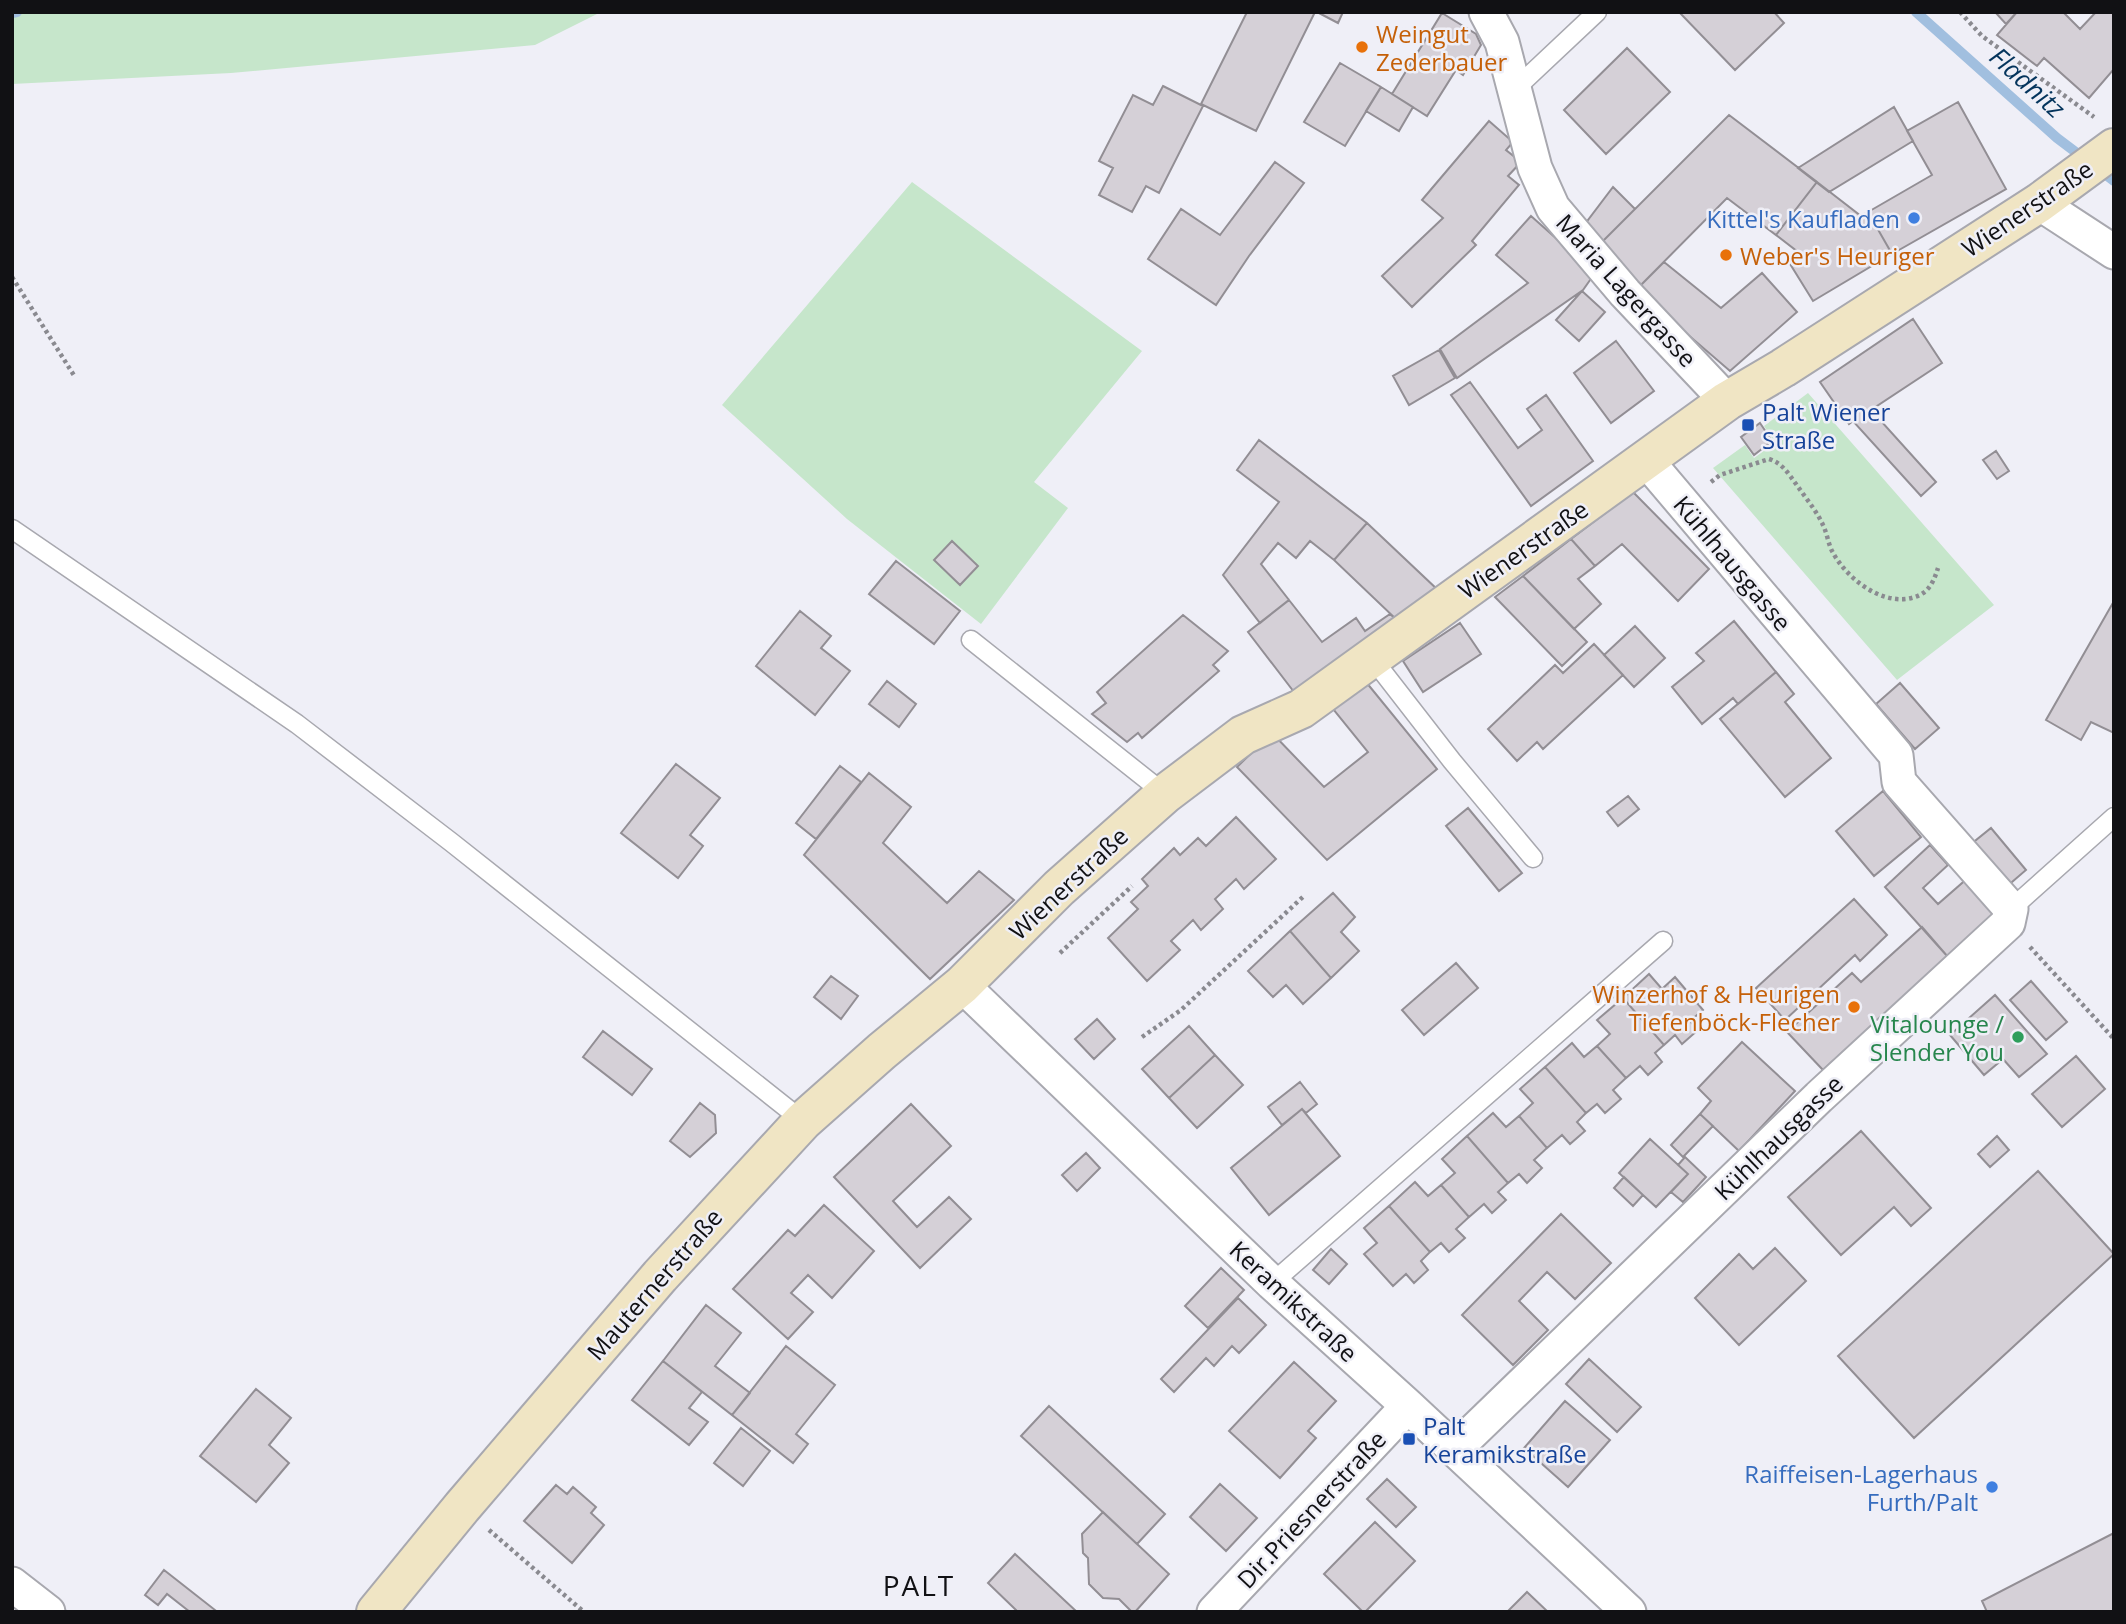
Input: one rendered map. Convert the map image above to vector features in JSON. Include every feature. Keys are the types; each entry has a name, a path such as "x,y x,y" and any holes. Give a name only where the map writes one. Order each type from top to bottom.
{"street":[{"name":"Maria Lagergasse","path":"1486,12 1502,42 1535,168 1553,208 1625,293 1727,401"},
{"name":"Wienerstraße","path":"962,985 1059,888 1165,794 1243,735 1301,709 1727,401 1783,368 2039,203 2108,136"},
{"path":"2039,203 2114,252"},
{"name":"Kühlhausgasse","path":"1455,1449 2010,916 1899,782 1896,755 1647,461"},
{"name":"Mauternerstraße","path":"376,1612 462,1507 660,1276 803,1121 962,985"},
{"name":"Keramikstraße","path":"962,985 1272,1283 1629,1612"},
{"name":"Dir.Priesnerstraße","path":"1214,1612 1408,1406"},
{"path":"12,1584 48,1612"}],"lane":[{"path":"1515,89 1597,12"},
{"path":"12,530 297,724 451,842 803,1121"},
{"path":"971,640 1165,794"},
{"path":"1371,658 1452,761 1534,858"},
{"path":"2010,916 2114,817"},
{"path":"1272,1283 1663,941"}],"path":[{"path":"1960,12 1982,36 2108,136"},
{"path":"12,277 75,377"},
{"path":"1683,504 1720,475 1769,459 1776,461 1786,470 1815,510 1832,550 1856,582 1877,593 1900,599 1918,597 1933,584 1938,568"},
{"path":"1060,953 1132,886"},
{"path":"1142,1037 1181,1010 1305,895"},
{"path":"2010,916 2114,1039"},
{"path":"462,1507 584,1612"}],"green space":[{"path":"12,12 601,12 535,45 231,73 12,84"},
{"path":"912,182 1142,351 1034,482 1068,508 981,624 847,519 722,405"},
{"path":"1808,393 1994,605 1897,680 1713,468 1745,445 1754,458 1775,443 1764,426"}],"building":[{"path":"1247,12 1315,12 1256,131 1201,104"},
{"path":"1317,12 1343,12 1338,23"},
{"path":"1679,12 1774,12 1784,23 1735,70"},
{"path":"1995,12 2017,12 2006,24"},
{"path":"2017,12 2067,12 2065,14 2080,29 2096,12 2114,12 2114,69 2089,98 2044,58 2037,66 1997,35"},
{"path":"1442,13 1476,34 1481,45 1463,75 1456,70 1427,116 1392,94"},
{"path":"1627,48 1670,92 1606,154 1564,110"},
{"path":"1340,63 1381,87 1345,146 1304,122"},
{"path":"1163,86 1203,106 1159,193 1146,186 1132,212 1099,195 1113,168 1099,161 1133,95 1153,105"},
{"path":"1381,87 1413,107 1399,131 1366,111"},
{"path":"1958,102 2006,189 1892,254 1868,212 1932,175 1907,131"},
{"path":"1894,107 1913,141 1829,192 1798,168"},
{"path":"1729,115 1817,182 1776,235 1727,198 1636,290 1601,243"},
{"path":"1489,121 1513,142 1506,150 1521,162 1508,176 1519,185 1472,241 1476,245 1412,307 1382,276 1443,218 1422,200"},
{"path":"1275,162 1304,183 1216,305 1148,259 1181,209 1220,235"},
{"path":"1817,182 1861,216 1868,212 1892,254 1813,301 1787,259 1798,252 1776,235"},
{"path":"1613,187 1635,209 1601,243 1585,224"},
{"path":"1531,216 1595,273 1583,290 1457,378 1440,349 1528,283 1496,255"},
{"path":"1664,262 1721,308 1762,273 1797,312 1730,371 1636,290"},
{"path":"1582,291 1605,312 1579,341 1556,320"},
{"path":"1913,319 1942,363 1871,410 1936,482 1921,496 1853,421 1849,424 1820,382"},
{"path":"1616,341 1654,391 1611,423 1574,373"},
{"path":"1439,350 1455,378 1409,405 1393,376"},
{"path":"1470,382 1518,448 1542,430 1527,409 1546,395 1593,461 1531,506 1451,395"},
{"path":"1760,423 1772,441 1754,455 1741,437"},
{"path":"1259,440 1367,523 1334,560 1310,541 1296,558 1278,543 1261,564 1289,600 1260,623 1223,575 1279,502 1237,470"},
{"path":"1996,451 2009,471 1997,479 1983,460"},
{"path":"1633,492 1709,569 1678,601 1622,544 1595,566 1571,539"},
{"path":"1367,523 1440,592 1399,622 1334,560"},
{"path":"1571,539 1595,566 1578,579 1601,604 1574,629 1523,576"},
{"path":"952,541 978,566 960,585 934,560"},
{"path":"896,561 960,611 934,644 869,594"},
{"path":"1523,576 1587,642 1562,666 1495,597"},
{"path":"1289,600 1322,642 1356,618 1365,631 1390,614 1399,622 1294,692 1248,632"},
{"path":"2114,601 2114,733 2091,722 2081,740 2046,720"},
{"path":"800,611 831,636 821,648 850,671 815,715 756,666"},
{"path":"1183,615 1228,651 1213,665 1219,671 1142,738 1138,733 1127,742 1092,714 1106,703 1097,692"},
{"path":"1734,621 1776,672 1738,704 1733,698 1702,724 1672,687 1704,661 1696,653"},
{"path":"1460,623 1481,654 1423,692 1403,661"},
{"path":"1635,626 1665,658 1634,687 1604,655"},
{"path":"1594,644 1623,675 1543,749 1537,742 1517,761 1488,729 1555,665 1563,673"},
{"path":"1776,672 1794,694 1785,702 1831,758 1785,797 1720,719"},
{"path":"887,681 916,704 899,727 869,704"},
{"path":"1366,682 1437,769 1327,860 1237,767 1272,733 1324,787 1368,752 1333,709"},
{"path":"1900,683 1939,728 1915,749 1876,704"},
{"path":"676,764 720,798 690,835 703,846 678,878 621,833"},
{"path":"840,766 861,782 816,839 796,823"},
{"path":"869,773 911,807 883,843 947,903 979,871 1014,900 930,979 804,855"},
{"path":"1883,791 1921,837 1874,876 1836,831"},
{"path":"1628,796 1639,809 1618,826 1607,812"},
{"path":"1468,808 1522,873 1499,891 1446,826"},
{"path":"1236,817 1276,859 1244,889 1236,879 1215,899 1223,909 1201,930 1193,920 1171,941 1180,950 1147,981 1108,938 1138,909 1131,902 1148,886 1142,879 1174,848 1180,855 1198,838 1206,846"},
{"path":"1991,828 2026,870 2005,888 1970,845"},
{"path":"1930,845 1948,865 1923,888 1938,904 1969,877 1999,910 1948,957 1885,887"},
{"path":"1333,893 1355,917 1341,932 1359,951 1331,978 1290,931"},
{"path":"1854,899 1887,935 1860,961 1855,955 1785,1020 1756,988"},
{"name":"Winzerhof & Heurigen Tiefenböck-Flecher","path":"1922,927 1948,957 1823,1070 1787,1032 1852,973 1861,982"},
{"path":"1290,931 1331,978 1303,1004 1286,985 1273,997 1248,971"},
{"path":"1456,963 1478,988 1424,1035 1402,1010"},
{"path":"1649,974 1662,989 1675,977 1703,1010 1690,1021 1698,1030 1682,1044 1675,1035 1664,1045 1623,998"},
{"path":"831,976 858,996 841,1019 814,997"},
{"path":"2031,981 2067,1022 2046,1040 2010,1000"},
{"path":"1995,995 2047,1054 2019,1077 2003,1059 1984,1075 1950,1035"},
{"path":"1623,998 1664,1045 1655,1053 1662,1062 1648,1075 1640,1066 1626,1078 1597,1046 1610,1034 1597,1020"},
{"path":"1097,1019 1115,1039 1094,1059 1075,1039"},
{"path":"1189,1026 1215,1055 1169,1098 1142,1069"},
{"path":"603,1031 652,1069 632,1095 583,1057"},
{"path":"1742,1042 1795,1091 1739,1151 1700,1114 1711,1101 1698,1088"},
{"path":"1572,1043 1584,1057 1597,1046 1626,1078 1613,1090 1621,1099 1605,1113 1597,1104 1586,1113 1545,1067"},
{"path":"1215,1055 1243,1085 1197,1128 1169,1098"},
{"path":"2076,1056 2105,1089 2062,1127 2032,1094"},
{"path":"1545,1067 1586,1113 1577,1122 1585,1131 1570,1144 1562,1135 1547,1148 1519,1116 1533,1103 1520,1089"},
{"path":"1300,1082 1317,1104 1306,1113 1302,1109 1282,1125 1268,1107"},
{"path":"700,1103 715,1115 716,1133 690,1157 670,1141"},
{"path":"911,1104 951,1146 893,1201 917,1227 949,1197 971,1219 920,1268 834,1177"},
{"path":"1302,1109 1340,1156 1269,1215 1231,1168"},
{"path":"1493,1113 1506,1127 1519,1116 1547,1148 1534,1160 1542,1168 1527,1183 1519,1174 1508,1183 1467,1136"},
{"path":"1700,1114 1713,1126 1683,1157 1671,1145"},
{"path":"1861,1131 1931,1208 1911,1226 1894,1207 1841,1255 1788,1197"},
{"path":"1467,1136 1508,1183 1498,1192 1506,1200 1492,1213 1484,1204 1469,1217 1441,1185 1455,1173 1442,1159"},
{"path":"1997,1136 2009,1150 1990,1167 1978,1154"},
{"path":"1650,1139 1688,1174 1656,1207 1619,1173"},
{"path":"1086,1153 1100,1168 1077,1191 1062,1175"},
{"path":"1685,1157 1706,1177 1683,1202 1671,1192 1688,1174 1678,1165"},
{"path":"2038,1171 2114,1254 1914,1438 1838,1356"},
{"path":"1624,1177 1643,1195 1633,1206 1614,1188"},
{"path":"1415,1182 1428,1196 1441,1185 1469,1217 1456,1229 1465,1238 1449,1252 1441,1243 1430,1252 1389,1206"},
{"path":"824,1205 874,1251 832,1298 808,1275 791,1293 813,1312 788,1339 733,1289 788,1230 795,1236"},
{"path":"1389,1206 1430,1252 1421,1261 1428,1270 1414,1283 1406,1274 1393,1286 1364,1254 1377,1243 1364,1228"},
{"path":"1561,1214 1611,1263 1575,1299 1547,1272 1519,1301 1548,1330 1513,1365 1462,1315"},
{"path":"1775,1248 1806,1281 1739,1345 1695,1298 1739,1254 1753,1269"},
{"path":"1331,1249 1347,1264 1329,1284 1313,1270"},
{"path":"1221,1268 1244,1290 1208,1328 1185,1306"},
{"path":"1238,1298 1266,1325 1239,1353 1232,1346 1214,1366 1206,1358 1174,1392 1161,1379"},
{"path":"706,1305 741,1333 715,1366 750,1393 732,1415 663,1361"},
{"path":"786,1346 835,1385 796,1434 808,1444 793,1463 732,1415"},
{"path":"1589,1359 1641,1407 1617,1432 1566,1384"},
{"path":"663,1361 702,1392 689,1408 708,1422 689,1445 632,1400"},
{"path":"1294,1362 1336,1401 1308,1431 1316,1438 1280,1478 1229,1431"},
{"path":"256,1389 291,1418 269,1445 289,1463 256,1502 200,1456"},
{"path":"1565,1401 1610,1440 1568,1487 1524,1448"},
{"path":"1049,1406 1165,1514 1137,1544 1021,1436"},
{"path":"741,1428 770,1451 743,1486 714,1463"},
{"path":"1387,1479 1416,1507 1396,1527 1367,1499"},
{"path":"1220,1484 1257,1518 1226,1551 1190,1517"},
{"path":"556,1485 567,1494 573,1487 596,1507 591,1513 604,1525 572,1563 524,1521"},
{"path":"1103,1512 1169,1574 1135,1612 1119,1599 1103,1598 1089,1584 1088,1558 1083,1553 1082,1534"},
{"path":"1375,1522 1415,1561 1363,1612 1324,1574"},
{"path":"2114,1533 2114,1612 1987,1612 1982,1601"},
{"path":"1015,1554 1077,1612 1018,1612 988,1583"},
{"path":"164,1570 215,1610 190,1612 167,1594 158,1605 145,1595"},
{"path":"1527,1592 1548,1612 1507,1612"}],"waterway":[{"name":"Fladnitz","path":"12,13 17,12"},
{"name":"Fladnitz","path":"1916,12 2057,138 2114,181"}],"place":[{"name":"Weingut Zederbauer","path":"1362,47"},
{"name":"Kittel's Kaufladen","path":"1914,218"},
{"name":"Weber's Heuriger","path":"1726,255"},
{"name":"Palt Wiener Straße","path":"1748,425"},
{"name":"Winzerhof & Heurigen Tiefenböck-Flecher","path":"1854,1007"},
{"name":"Vitalounge / Slender You","path":"2018,1037"},
{"name":"Palt Keramikstraße","path":"1409,1439"},
{"name":"Raiffeisen-Lagerhaus Furth/Palt","path":"1992,1487"}],"district":[{"name":"PALT","path":"919,1585"}]}
